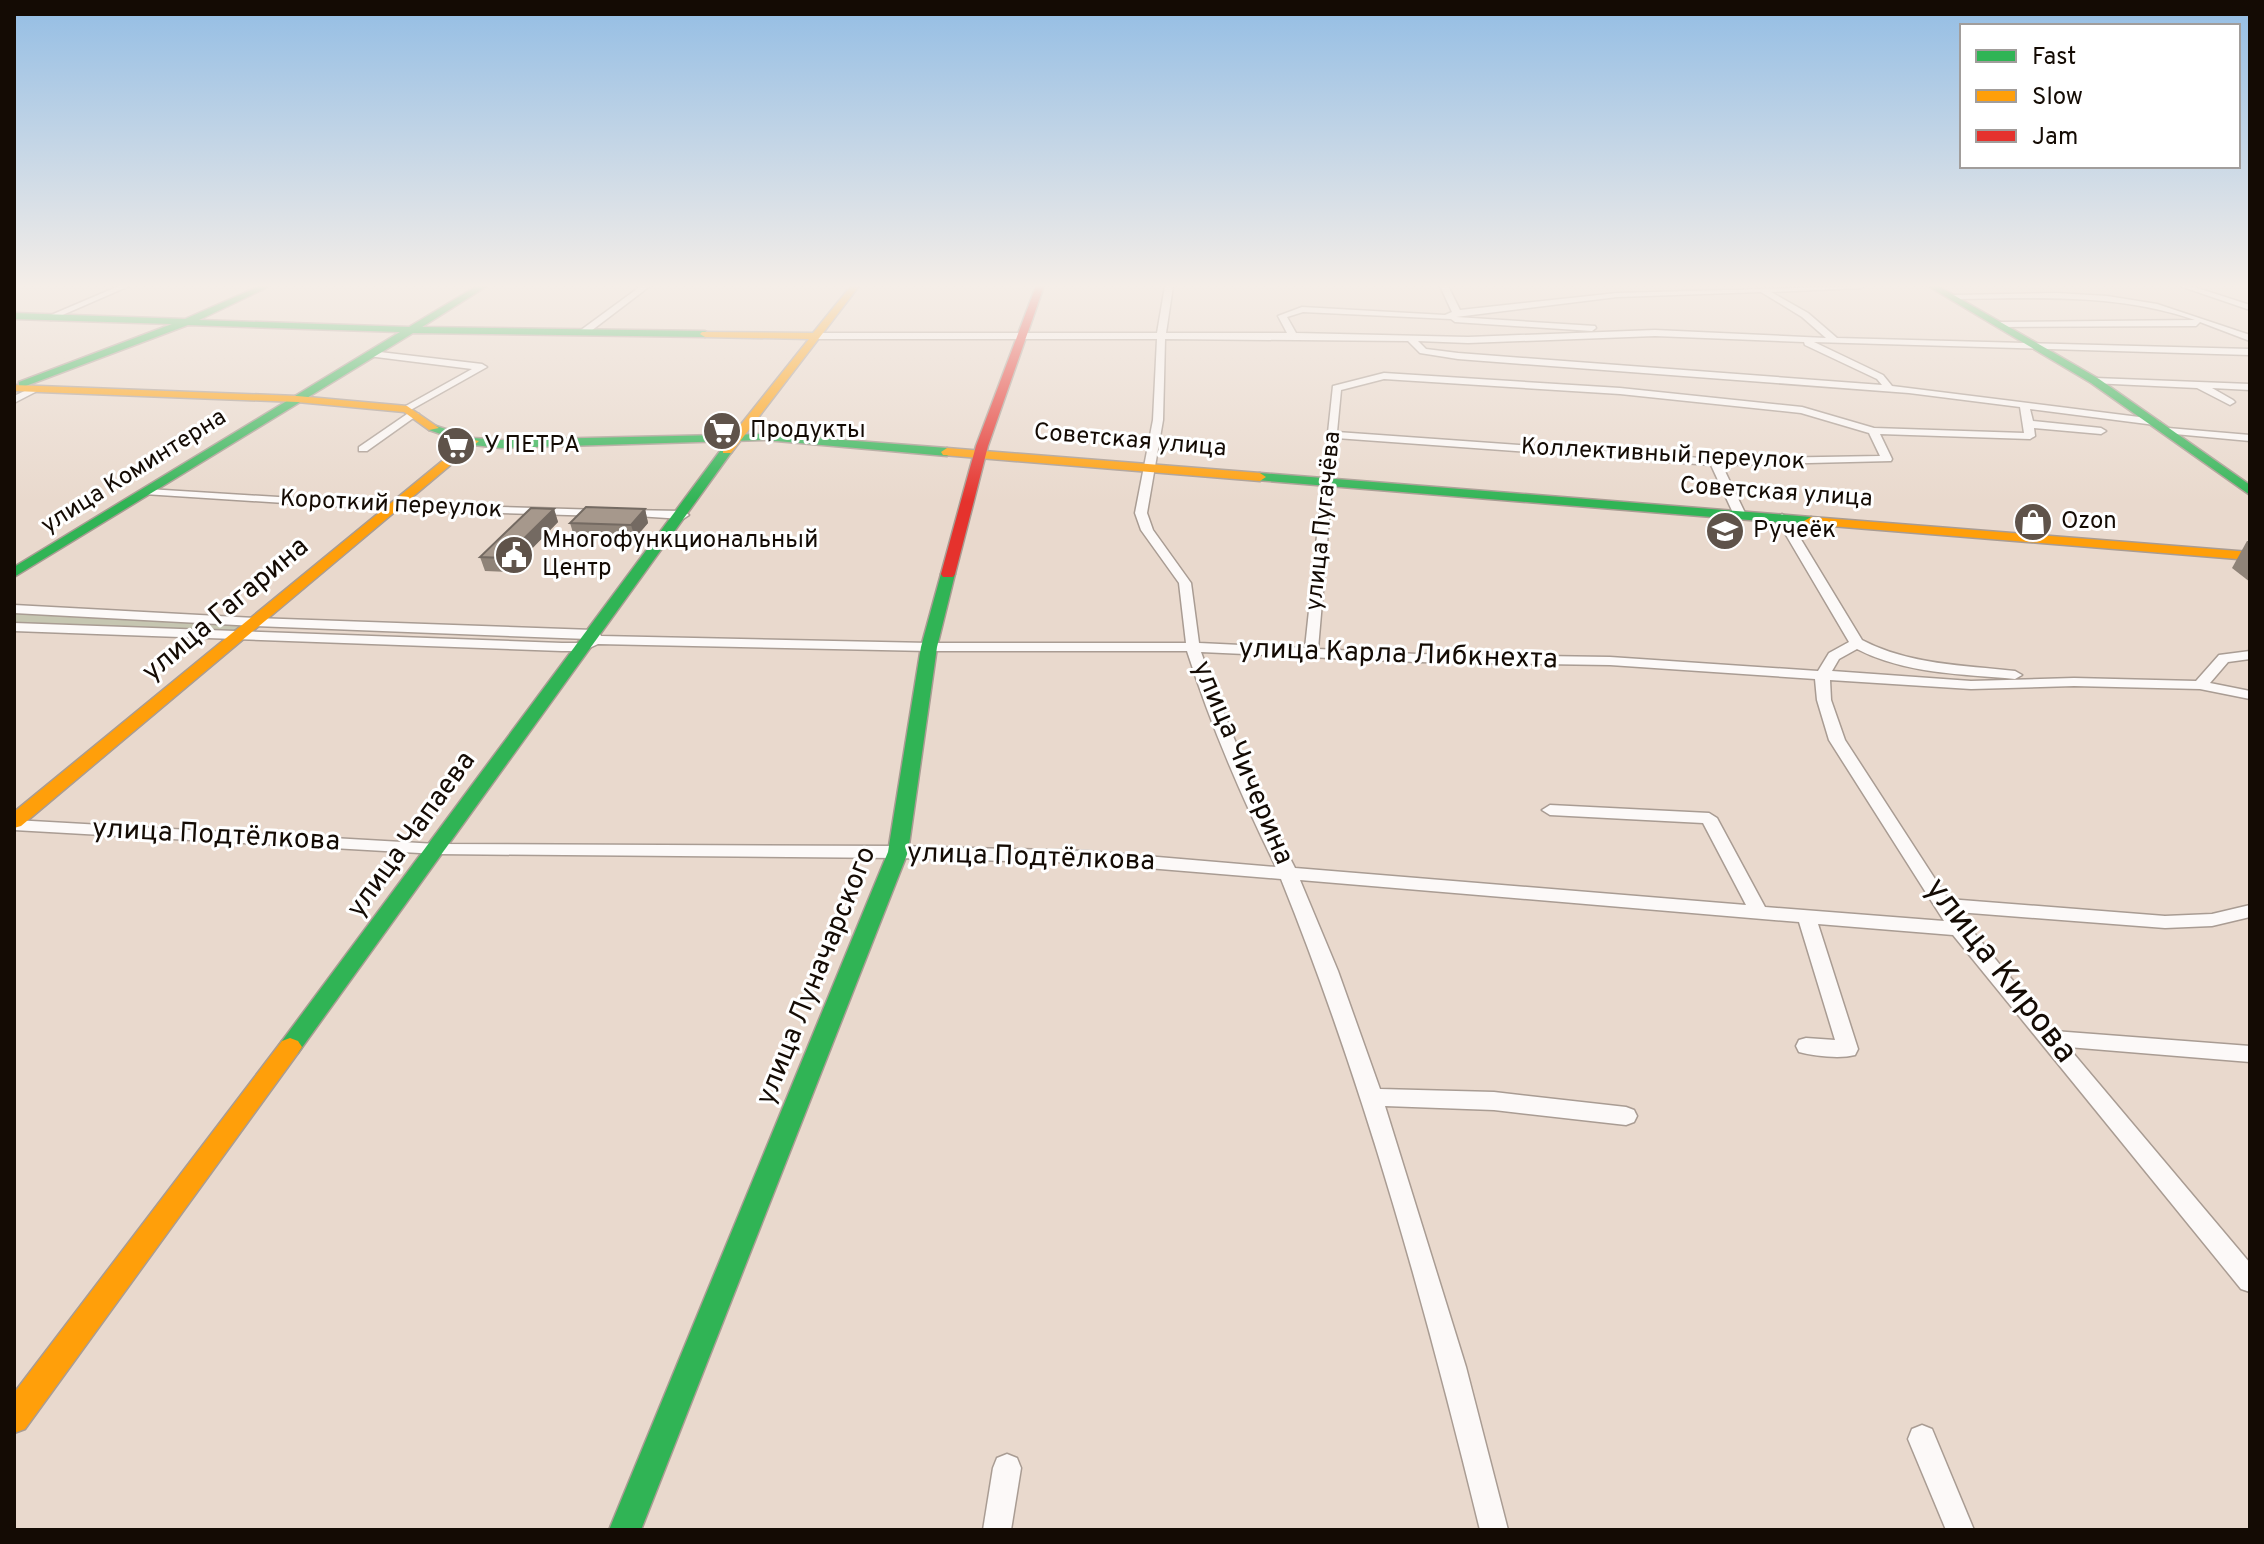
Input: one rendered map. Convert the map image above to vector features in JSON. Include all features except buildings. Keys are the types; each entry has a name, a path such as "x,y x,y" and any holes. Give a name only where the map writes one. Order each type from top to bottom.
{"main road":[{"path":"14,388 92,358"},
{"name":"улица Коминтерна","path":"14,573 364,358"},
{"name":"улица Чапаева","path":"14,1418 797,358"},
{"name":"улица Луначарского","path":"625,1530 898,852 929,647 980,454 1012,358"},
{"path":"2058,358 2162,427 2250,491"},
{"name":"Советская улица","path":"14,388 297,399 411,412 436,430 473,441 540,444 739,436 1150,466 2250,556"},
{"name":"улица Гагарина","path":"14,823 473,441"}],"street":[{"path":"363,449 411,412 482,367 406,358"},
{"name":"улица Чичерина","path":"1160,358 1158,420 1141,513 1147,530 1185,583 1193,647 1229,747 1288,873 1328,971 1372,1097 1453,1367 1494,1530"},
{"path":"1485,358 1890,389 2250,438"},
{"path":"1841,358 1880,377 1890,389"},
{"name":"улица Пугачёва","path":"1311,654 1336,388 1384,376 1620,391 1802,410 1873,431"},
{"path":"2095,381 2196,383 2250,388"},
{"path":"2196,383 2230,402"},
{"path":"14,400 36,389"},
{"path":"1873,431 2030,436 2025,406"},
{"path":"2028,424 2101,431"},
{"name":"Коллективный переулок","path":"1333,435 1715,462 1887,459 1873,431"},
{"path":"1715,462 1740,515"},
{"name":"Короткий переулок","path":"148,492 392,507 683,515"},
{"path":"1782,518 1857,643 1869,651 1924,664 2074,682"},
{"name":"улица Карла Либкнехта","path":"14,609 246,630"},
{"name":"улица Карла Либкнехта","path":"14,618 246,630 590,640"},
{"name":"улица Карла Либкнехта","path":"14,627 929,647 1193,647 1311,654 1610,661 1971,685 2074,682 2200,685 2250,695"},
{"path":"1822,676 1834,656 1857,643"},
{"path":"2200,685 2224,658 2250,655"},
{"name":"улица Кирова","path":"1822,676 1824,700 1837,740 1958,929 2250,1281"},
{"path":"1550,810 1709,818 1759,912"},
{"name":"улица Подтёлкова","path":"14,823 437,849 898,852 1087,857 1958,929"},
{"path":"1943,905 2165,922 2212,920 2250,911"},
{"path":"1806,915 1848,1049 1806,1046"},
{"path":"2050,1038 2250,1054"},
{"path":"1372,1097 1494,1101 1626,1116"},
{"path":"1922,1439 1960,1530"},
{"path":"997,1530 1007,1468"}],"green space":[{"path":"14,613 242,624 232,633 14,623"}],"traffic: fast":[{"path":"23,384 91,358"},
{"path":"14,573 365,358"},
{"path":"2056,358 2095,381 2250,491"},
{"path":"433,428 473,441 501,444 765,437 947,452"},
{"path":"290,1047 727,450"},
{"path":"1260,477 1811,521"},
{"path":"625,1530 898,852 929,647 948,574"}],"traffic: slow":[{"path":"727,450 799,358"},
{"path":"14,388 297,399 407,409 433,428"},
{"path":"14,822 473,441"},
{"path":"947,452 1260,477"},
{"path":"1811,521 2250,556"},
{"path":"14,1418 290,1047"}],"traffic: jam":[{"path":"948,574 982,446 1014,358"}],"place":[{"name":"Продукты","path":"722,431"},
{"name":"У ПЕТРА","path":"456,446"},
{"name":"Ozon","path":"2033,522"},
{"name":"Ручеёк","path":"1725,531"},
{"name":"Многофункциональный Центр","path":"514,555"}]}
